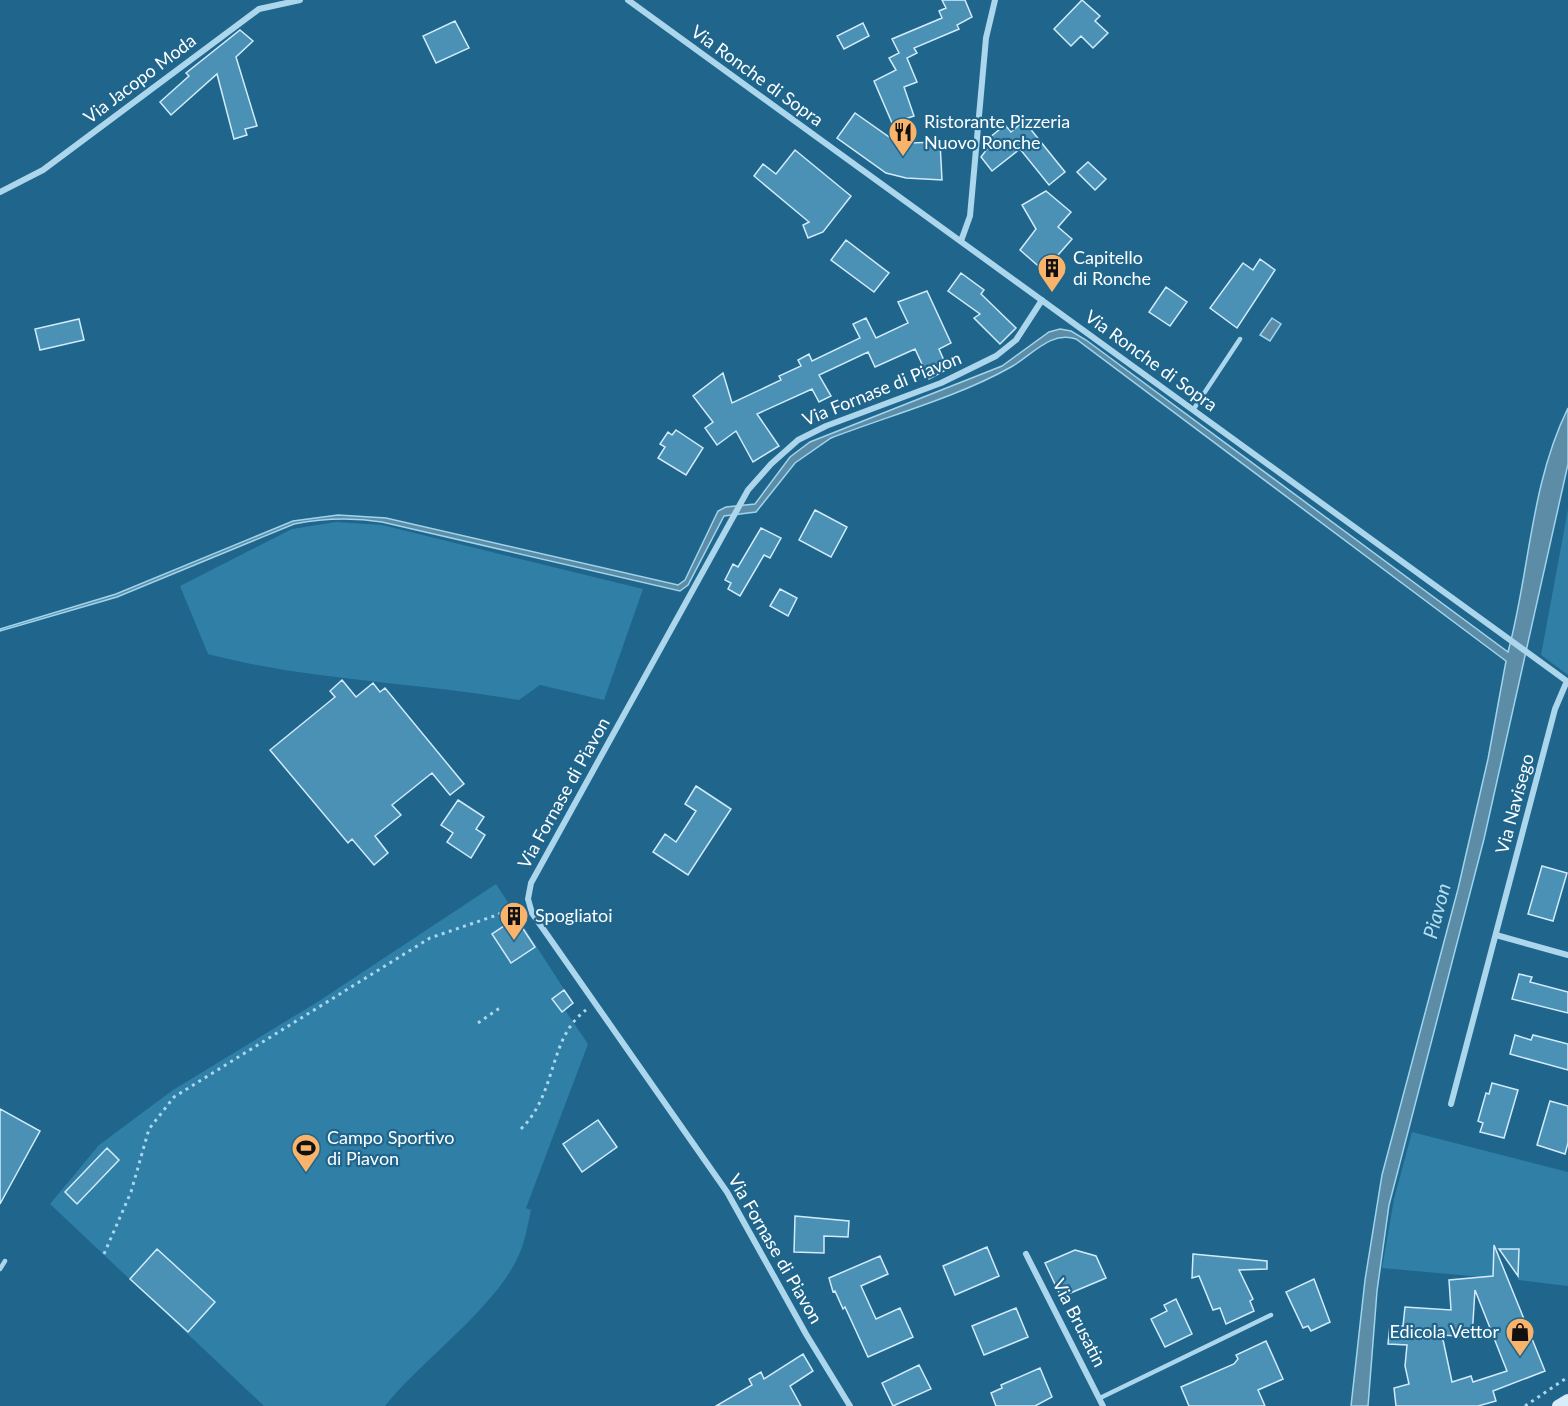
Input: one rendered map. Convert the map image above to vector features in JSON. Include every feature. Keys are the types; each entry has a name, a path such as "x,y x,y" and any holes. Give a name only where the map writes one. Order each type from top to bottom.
{"main road":[{"path":"1558,1406 1568,1400"}],"street":[{"name":"Via Jacopo Moda","path":"0,192 43,170 259,9 300,0"},
{"name":"Via Ronche di Sopra","path":"628,0 1567,682"},
{"path":"961,241 970,216 986,38 995,0"},
{"name":"Via Fornase di Piavon","path":"850,1406 806,1334 727,1192 648,1077 593,1004 528,904 531,883 748,490 771,464 798,440 826,426 941,383 996,356 1016,340 1042,300"},
{"name":"Via Navisego","path":"1451,1104 1555,709 1567,682"},
{"path":"1496,935 1568,955"},
{"name":"Via Brusatin","path":"1026,1254 1103,1406"}],"lane":[{"path":"1193,410 1240,339"},
{"path":"0,1269 5,1261"},
{"path":"1100,1398 1271,1315"}],"path":[{"path":"104,1254 131,1192 149,1129 174,1097 430,938 497,915 514,904 528,904"},
{"path":"521,1129 532,1118 545,1096 568,1026 593,1004"},
{"path":"478,1023 501,1007"},
{"path":"1524,1406 1568,1377"}],"shaded area":[{"path":"1272,318 1281,324 1270,341 1260,335"},
{"path":"1060,329 1071,331 1086,340 1508,652 1538,498 1555,437 1568,408 1568,464 1484,839 1389,1205 1377,1291 1368,1406 1351,1406 1365,1280 1382,1175 1458,889 1488,759 1506,661 1076,339 1067,337 1050,341 1011,367 969,388 831,438 795,463 756,512 724,516 688,585 680,591 382,522 327,519 294,524 117,597 0,631 0,629 116,594 293,521 338,515 386,518 678,585 685,580 718,511 726,507 755,504 790,457 810,442 1002,366 1049,332"},
{"path":"1568,509 1568,675 1541,655"},
{"path":"336,522 382,525 643,589 604,700 540,685 519,700 324,676 208,654 180,586 292,529"},
{"name":"Campo Sportivo di Piavon","path":"496,884 573,1003 565,1010 588,1044 526,1208 531,1210 521,1250 511,1271 479,1311 385,1406 264,1406 50,1204 99,1145 173,1090 319,1001"},
{"path":"1412,1132 1568,1172 1568,1286 1518,1280 1519,1249 1494,1249 1493,1278 1382,1268 1394,1199"}],"building":[{"path":"942,0 965,0 972,17 957,25 959,29 914,48 917,53 907,58 917,82 904,87 914,116 905,119 909,143 940,142 942,180 906,178 886,173 837,138 855,113 902,146 874,81 896,70 889,58 899,53 892,39 942,18 939,11 946,8"},
{"path":"1082,0 1100,16 1095,21 1108,33 1093,48 1081,36 1071,46 1054,29"},
{"path":"455,21 469,48 436,63 423,36"},
{"path":"863,23 869,36 844,49 837,36"},
{"path":"240,30 253,41 236,57 257,126 245,129 247,135 234,139 217,74 171,115 160,102 189,76 186,73"},
{"path":"1024,121 1065,172 1049,185 1020,149 992,171 981,157 987,149 983,143 1005,125 1011,132"},
{"path":"795,150 851,196 823,232 808,238 803,225 809,222 754,176 763,164 776,174"},
{"path":"1088,162 1106,179 1095,190 1077,172"},
{"path":"1046,191 1071,212 1058,227 1072,239 1044,271 1020,250 1036,229 1022,205"},
{"path":"846,240 889,273 874,292 831,260"},
{"path":"1260,259 1275,270 1237,328 1210,308 1243,263 1253,270"},
{"path":"961,273 984,290 981,294 1016,328 1000,344 974,318 980,314 948,291"},
{"path":"1166,287 1187,302 1170,326 1149,312"},
{"path":"927,291 951,343 939,349 946,365 944,371 929,379 915,349 875,367 868,352 819,375 831,396 819,402 812,389 757,414 779,446 753,462 736,431 717,445 705,428 713,422 693,396 723,373 732,403 781,380 779,376 801,366 798,360 809,354 812,361 860,338 853,324 866,318 876,338 908,323 898,302"},
{"path":"79,319 84,340 40,350 35,329"},
{"path":"676,430 703,448 686,475 658,458 665,447 660,444 668,432 672,435"},
{"path":"815,510 847,527 831,557 799,540"},
{"path":"761,528 781,538 770,558 764,555 740,596 728,589 731,583 725,580 733,564 738,567"},
{"path":"780,589 797,598 788,616 770,606"},
{"path":"342,680 356,697 373,683 380,692 385,688 464,784 450,795 432,773 392,805 401,815 375,836 388,853 374,865 352,839 348,843 270,750 335,697 330,691"},
{"path":"696,786 731,809 688,875 653,852 665,834 676,842 696,811 685,804"},
{"path":"458,800 484,817 476,829 485,835 471,858 447,842 453,833 441,825"},
{"path":"1542,866 1567,873 1553,921 1528,914"},
{"name":"Spogliatoi","path":"516,918 535,947 511,963 492,934"},
{"path":"1519,974 1532,977 1530,982 1568,992 1568,1013 1512,999"},
{"path":"564,990 573,1003 562,1012 552,999"},
{"path":"1515,1035 1531,1040 1533,1035 1568,1044 1568,1070 1510,1054"},
{"path":"1492,1083 1518,1090 1504,1138 1480,1132 1483,1123 1478,1121 1486,1093 1489,1094"},
{"path":"1550,1101 1568,1106 1568,1143 1565,1154 1537,1145"},
{"path":"0,1109 40,1131 0,1204"},
{"path":"598,1120 617,1147 582,1172 563,1144"},
{"path":"107,1148 119,1160 77,1204 65,1192"},
{"path":"795,1216 849,1221 848,1237 824,1236 824,1253 794,1252"},
{"path":"1494,1245 1545,1371 1493,1391 1496,1401 1478,1406 1396,1406 1394,1388 1409,1384 1405,1366 1407,1345 1388,1344 1390,1325 1403,1326 1405,1307 1451,1310 1449,1280 1493,1276","holes":["1475,1290 1507,1371 1473,1382 1471,1376 1452,1382 1442,1335 1472,1337"]},
{"path":"987,1247 999,1276 955,1295 943,1266"},
{"path":"157,1249 215,1302 188,1332 130,1279"},
{"path":"1499,1249 1519,1249 1518,1276"},
{"path":"1075,1250 1096,1256 1106,1278 1061,1297 1045,1263"},
{"path":"1193,1254 1267,1261 1267,1269 1239,1270 1253,1299 1250,1301 1254,1311 1226,1324 1220,1308 1213,1310 1199,1276 1192,1278"},
{"path":"880,1256 888,1274 861,1286 876,1319 900,1308 913,1337 868,1357 845,1307 843,1309 835,1291 833,1292 829,1278"},
{"path":"1314,1279 1330,1322 1311,1331 1308,1326 1303,1328 1286,1292"},
{"path":"1176,1299 1192,1334 1165,1347 1151,1319 1167,1311 1164,1305"},
{"path":"1016,1308 1028,1337 984,1355 972,1326"},
{"path":"1266,1341 1283,1379 1258,1390 1265,1406 1189,1406 1181,1387 1234,1364 1238,1359 1236,1355"},
{"path":"803,1354 813,1371 790,1386 801,1406 716,1406 752,1385 749,1379 761,1372 764,1379"},
{"path":"919,1365 931,1389 893,1406 882,1383"},
{"path":"1040,1368 1052,1397 1035,1406 996,1406 991,1393 1002,1388 1001,1385"}],"place":[{"name":"Ristorante Pizzeria Nuovo Ronche","path":"903,158"},
{"name":"Capitello di Ronche","path":"1052,294"},
{"name":"Spogliatoi","path":"514,942"},
{"name":"Campo Sportivo di Piavon","path":"306,1174"},
{"name":"Edicola Vettor","path":"1520,1358"}],"water label":[{"name":"Piavon","path":"1437,911"}]}
